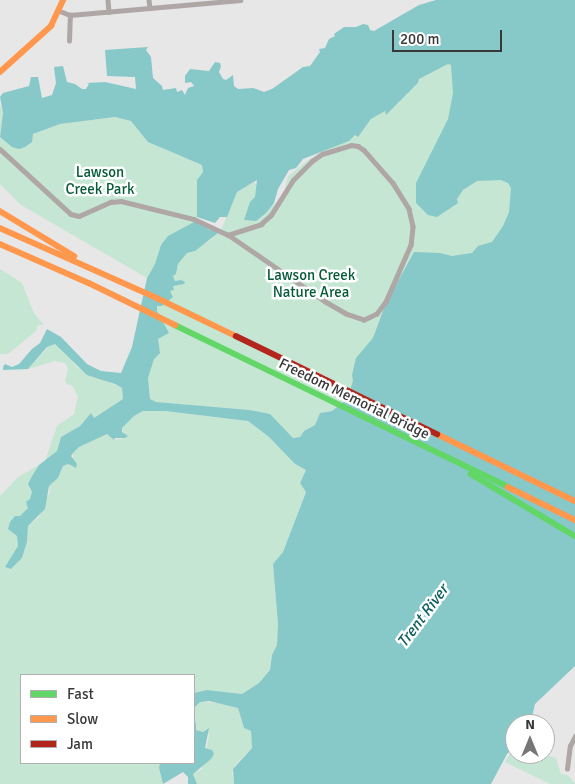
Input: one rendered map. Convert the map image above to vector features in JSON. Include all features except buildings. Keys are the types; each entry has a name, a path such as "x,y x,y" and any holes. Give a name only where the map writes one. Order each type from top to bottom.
{"main road":[{"path":"0,72 47,30 60,11 63,0"},
{"path":"0,211 35,234 120,282"},
{"path":"0,228 120,282"},
{"name":"Freedom Memorial Bridge","path":"0,244 575,520"},
{"name":"Freedom Memorial Bridge","path":"120,282 575,501"},
{"path":"426,448 575,536"}],"street":[{"path":"108,0 109,12"},
{"path":"149,0 150,8"},
{"path":"60,11 70,15 240,0"},
{"path":"69,41 70,15"},
{"path":"0,150 71,214 79,216 111,202 121,201 194,219 228,235 303,288 350,316 364,320 371,318 384,306 411,245 413,227 409,209 400,192 371,157 358,146 351,145 337,148 312,161 293,180 271,215 264,222 250,229 228,235"},
{"path":"567,769 570,746 575,736"}],"green space":[{"name":"Lawson Creek Nature Area","path":"448,64 460,69 458,197 463,190 477,181 512,179 520,185 509,232 468,262 449,255 434,256 347,399 332,411 320,413 315,425 304,431 300,437 293,438 269,414 250,410 155,402 150,399 148,378 158,339 168,333 157,311 157,306 173,297 170,291 178,280 175,281 173,276 176,274 178,264 187,253 195,251 197,247 208,242 221,230 237,192 254,182 260,189 264,205 272,206 283,197 288,176 311,158 363,130 371,119 386,110 386,115 418,83 419,79"},
{"path":"0,105 3,112 0,137"},
{"name":"Lawson Creek Park","path":"115,117 131,121 159,147 202,165 203,172 197,180 197,217 194,224 161,245 155,264 147,278 21,205 0,184 0,137 12,147 33,134 60,124"},
{"path":"0,269 22,283 34,313 44,325 38,325 36,331 8,354 0,354"},
{"path":"51,344 55,344 63,350 78,368 122,388 123,399 94,418 91,413 80,426 61,437 57,451 45,461 57,426 74,414 78,397 73,386 65,381 68,368 65,363 55,361 28,369"},
{"path":"143,411 164,411 248,421 269,437 295,464 306,470 300,483 306,491 283,552 273,564 278,624 277,645 272,655 270,670 259,683 242,694 207,690 195,693 195,674 20,674 20,764 160,764 163,784 0,784 0,496 18,477 39,465 32,476 29,488 32,492 28,508 20,516 17,536 19,546 6,566 11,569 22,558 27,542 28,526 39,517 50,491 49,486 58,478 63,466 68,464 73,468 73,453 79,447 107,434 114,440 125,438 122,428 134,416"},
{"path":"200,701 225,704 238,708 244,728 251,731 252,748 235,765 232,773 234,784 197,784 193,774 202,769 209,736 207,729 203,732 196,730 195,707"},
{"path":"556,758 561,774 568,775 575,784 550,784 509,764 555,764"}],"water":[{"name":"Trent River","path":"436,0 575,0 575,666 535,704 533,714 505,714 505,758 491,784 234,784 233,769 252,748 251,731 244,728 238,708 209,701 200,702 195,707 195,693 207,690 242,694 259,683 270,670 272,655 277,645 278,624 273,564 283,552 306,492 300,483 306,470 295,464 269,437 248,421 165,411 143,411 134,416 122,428 122,432 128,436 125,438 115,438 114,440 107,434 79,447 73,453 71,456 77,464 76,468 68,464 63,466 58,478 49,486 45,509 28,526 27,542 22,558 11,569 5,567 18,546 17,536 8,529 10,522 15,516 20,516 28,508 26,502 30,499 32,492 28,484 39,465 57,451 61,437 80,426 91,413 94,418 123,399 122,388 87,375 55,344 47,347 28,369 3,370 3,367 5,364 12,367 19,364 40,343 47,329 61,337 87,364 101,371 121,373 132,347 147,278 155,264 161,245 168,236 196,221 210,230 213,228 218,233 195,251 187,253 178,264 176,274 173,276 175,281 181,280 185,282 184,284 173,286 174,290 170,291 173,297 162,306 157,306 157,311 169,333 158,339 160,353 154,359 148,378 150,399 156,402 250,410 270,414 293,438 300,437 304,431 315,425 320,413 332,411 347,399 353,381 352,375 356,358 373,338 386,303 414,252 440,253 452,256 472,253 478,246 492,242 503,226 509,212 511,188 508,183 501,180 477,181 463,190 457,199 458,203 437,217 428,215 416,203 416,183 448,119 453,93 451,65 448,64 419,79 418,83 386,115 385,111 371,119 358,137 355,135 349,141 303,159 296,168 289,170 278,189 274,203 256,221 244,220 250,202 255,197 257,180 237,192 227,217 220,217 215,223 197,217 197,180 203,172 202,165 148,142 131,121 115,117 60,124 33,134 32,142 25,147 19,149 12,147 0,137 3,113 0,97 3,93 29,86 31,77 38,77 42,98 52,95 56,83 54,67 63,66 67,82 75,84 82,89 86,89 89,84 87,83 105,82 136,89 135,77 107,76 105,50 148,47 146,50 151,57 153,78 162,86 163,90 176,88 177,92 182,90 185,95 188,88 194,86 191,82 185,83 185,76 190,69 209,71 215,62 220,63 219,72 223,79 226,80 233,75 234,86 238,89 253,88 264,92 272,89 303,67 310,66 320,52 319,49 325,48 329,39 344,27 356,27 363,24 368,25 370,30 374,31 419,5"},
{"path":"195,722 196,730 203,732 209,728 205,748 212,750 214,754 211,759 193,774 197,784 188,784 188,777 183,772 163,784 160,764 195,764"}],"traffic: fast":[{"path":"175,325 508,487"},
{"path":"471,474 575,536"}],"traffic: slow":[{"path":"0,72 51,26 63,0"},
{"path":"0,211 74,256"},
{"path":"0,228 157,298 236,336"},
{"path":"0,244 89,283 175,325"},
{"path":"437,434 575,501"},
{"path":"508,487 575,520"}],"traffic: jam":[{"path":"236,336 437,434"}]}
